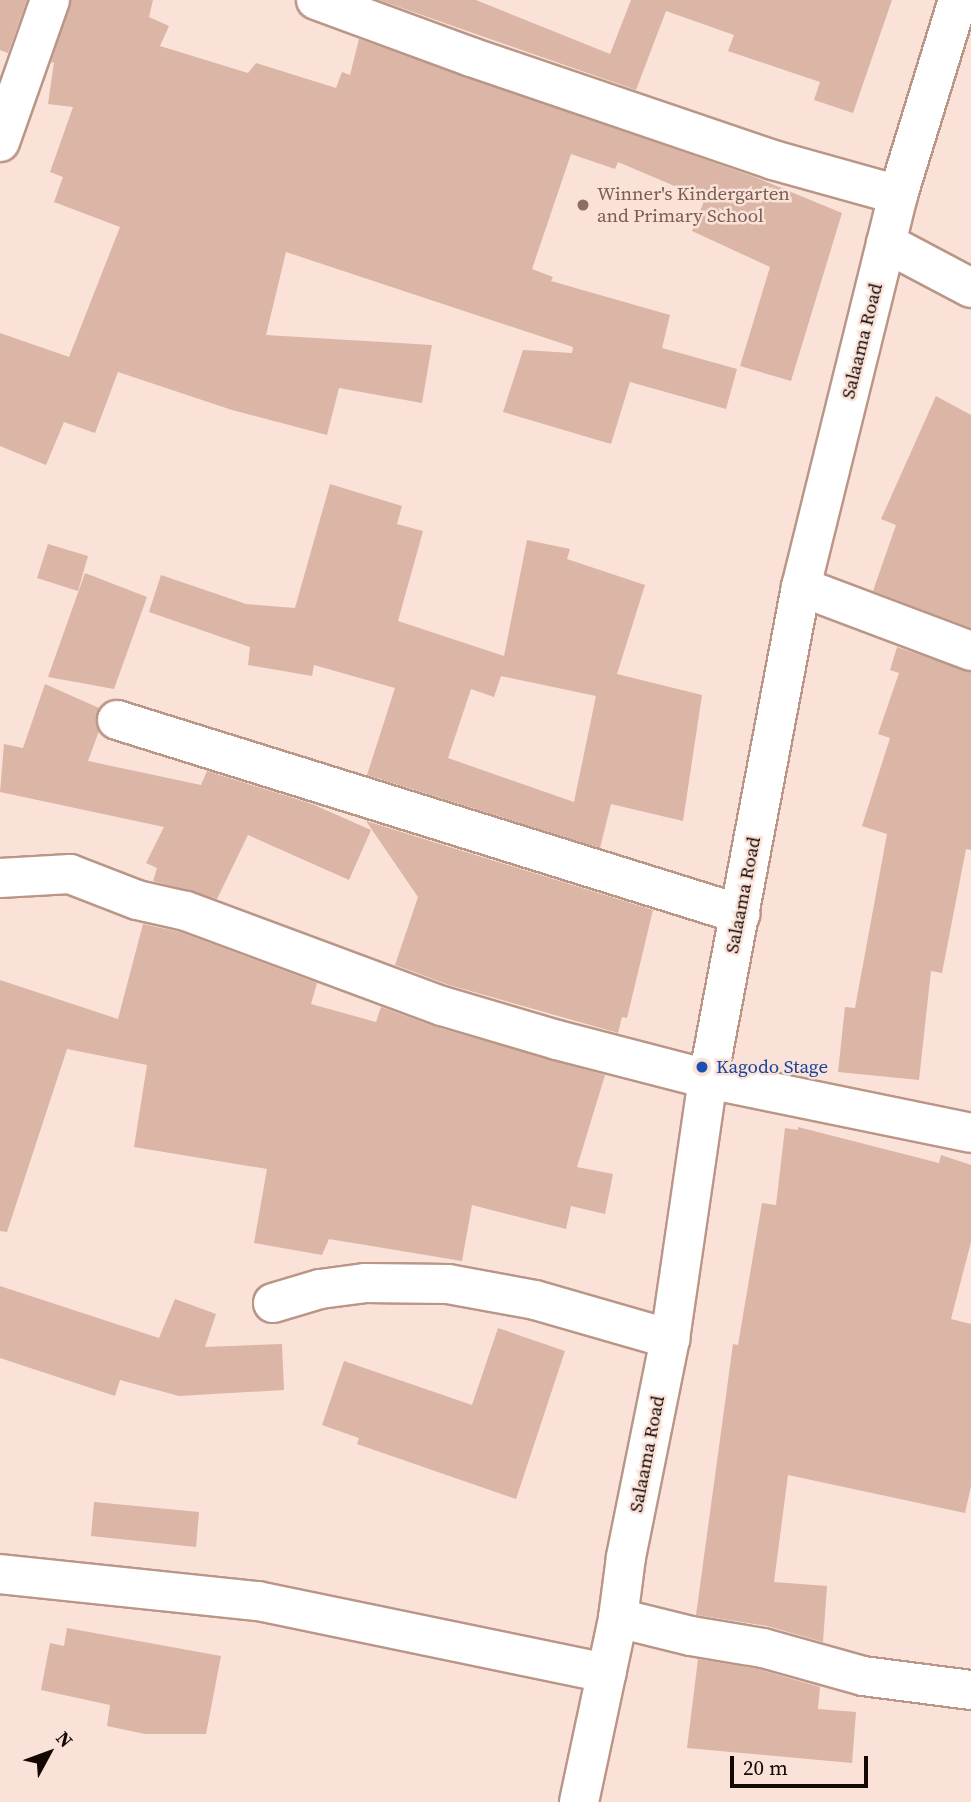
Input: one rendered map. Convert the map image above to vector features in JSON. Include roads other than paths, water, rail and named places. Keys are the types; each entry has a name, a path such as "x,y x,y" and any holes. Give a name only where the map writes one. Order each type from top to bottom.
{"street":[{"path":"0,142 50,0"},
{"path":"316,0 471,57 773,160 898,195"},
{"name":"Salaama Road","path":"579,1802 618,1618 626,1557 670,1339 708,1079 801,587 898,195 958,0"},
{"path":"886,243 971,288"},
{"path":"801,587 971,651"},
{"path":"117,720 740,914"},
{"path":"0,878 71,874 137,900 186,911 442,1006 556,1040 708,1079 971,1133"},
{"path":"273,1303 320,1289 365,1283 448,1284 535,1300 670,1339"},
{"path":"0,1574 258,1601 607,1673"},
{"path":"618,1618 691,1636 763,1648 863,1676 971,1690"}],"place":[{"name":"Winner's Kindergarten and Primary School","path":"583,205"},
{"name":"Kagodo Stage","path":"702,1067"}]}
